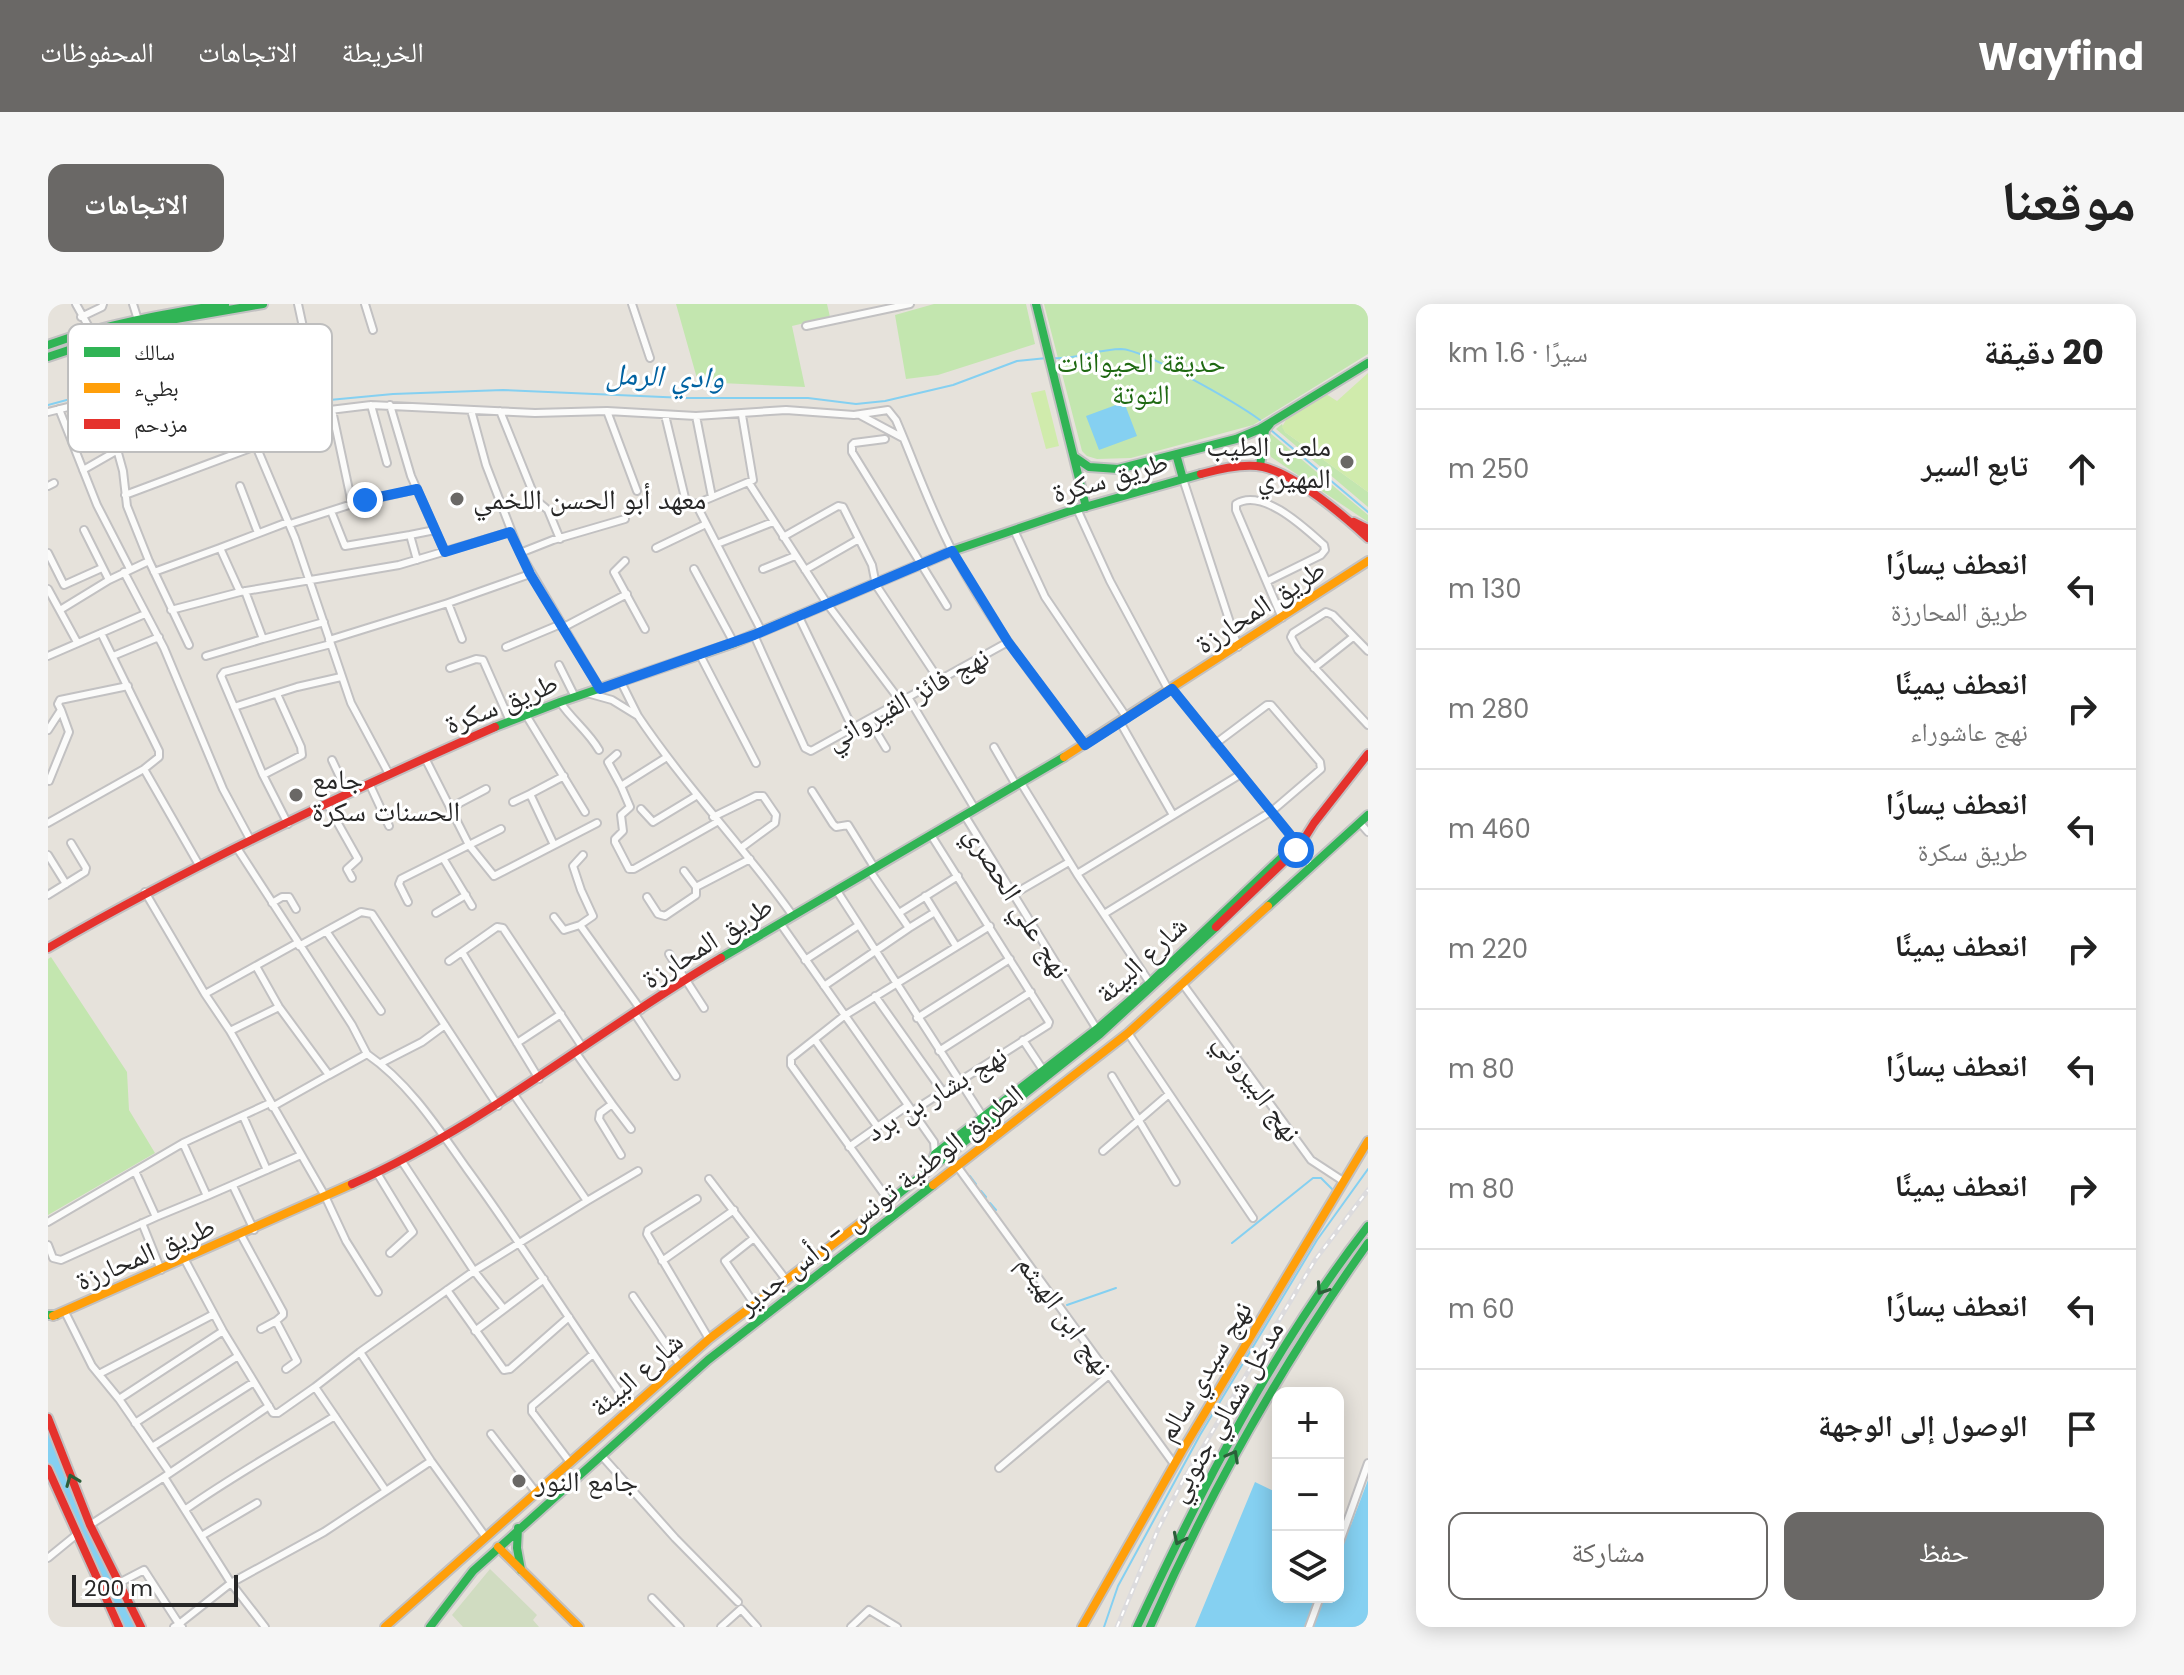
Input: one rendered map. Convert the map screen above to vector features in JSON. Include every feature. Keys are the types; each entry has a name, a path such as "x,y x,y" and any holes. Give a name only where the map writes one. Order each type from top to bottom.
{"main road":[{"path":"207,308 225,304"},
{"path":"136,324 173,312 263,304"},
{"path":"1036,304 1085,493 1098,502 1109,501"},
{"path":"126,324 143,321"},
{"path":"1085,507 1090,472 1137,465 1253,432 1368,363"},
{"path":"1260,466 1265,430 1271,422"},
{"path":"1253,432 1264,440"},
{"path":"1176,454 1183,479"},
{"path":"1076,458 1084,465 1100,469"},
{"name":"طريق سكرة","path":"48,948 199,865 369,783 510,721 758,634 952,551 1014,529 1183,479 1231,467 1260,466 1294,481 1346,518"},
{"path":"1067,512 1078,505 1085,493"},
{"path":"1346,518 1368,529"},
{"path":"1346,518 1368,538"},
{"name":"طريق المحارزة","path":"54,1315 254,1230 377,1173 444,1137 515,1096 685,979 1085,745 1368,561"},
{"name":"شارع البيئة","path":"935,1154 986,1120 1170,972 1298,845 1368,754"},
{"name":"الطريق الوطنية تونس - رأس جدير","path":"430,1627 473,1571 708,1360 1128,1033 1368,815"},
{"name":"شارع البيئة","path":"385,1627 709,1339 932,1168 1043,1070 1098,1031 1298,845"},
{"name":"نهج سيدي سالم","path":"1082,1627 1174,1464 1368,1141"},
{"path":"932,1168 935,1154"},
{"name":"مدخل شمالي جنوبي","path":"1137,1627 1190,1517 1248,1409 1317,1297 1368,1226"},
{"name":"مدخل شمالي جنوبي","path":"1150,1627 1193,1533 1245,1436 1298,1347 1368,1243"},
{"path":"48,1418 90,1525 141,1627"},
{"path":"48,1469 117,1623"},
{"path":"518,1528 517,1548 521,1570"},
{"path":"498,1547 579,1627"}],"street":[{"path":"76,304 87,324"},
{"path":"81,317 103,304"},
{"path":"133,304 146,324"},
{"path":"298,304 302,324"},
{"path":"365,304 373,330"},
{"path":"632,304 650,358"},
{"path":"806,326 910,304"},
{"path":"371,405 387,463"},
{"path":"390,405 417,489 445,552"},
{"path":"352,504 332,410 390,405 535,413 607,411 696,416 786,410 860,415 881,410 892,412 952,551 1008,642 1085,745"},
{"path":"48,412 68,407"},
{"path":"59,409 68,432"},
{"path":"471,410 477,437 510,532 530,574 600,689"},
{"path":"500,411 536,500 548,510 560,539"},
{"path":"607,411 637,491"},
{"path":"665,415 686,502 696,504 749,483 755,476 742,415"},
{"path":"860,415 904,438"},
{"path":"696,416 712,497"},
{"path":"885,439 854,443 851,449 947,606"},
{"path":"76,452 223,789 251,841"},
{"path":"83,470 114,452"},
{"path":"118,452 125,495 149,561 189,645"},
{"path":"125,495 240,452"},
{"path":"259,452 311,580 351,703 389,774"},
{"path":"1183,479 1238,647"},
{"path":"749,483 828,605 904,699 975,809"},
{"path":"240,486 258,533"},
{"path":"154,572 289,523 417,489"},
{"path":"1268,581 1321,555 1324,545 1268,502 1241,500 1236,504 1236,510 1282,618"},
{"path":"696,504 758,634"},
{"path":"783,537 841,506 875,573 876,585 939,680"},
{"path":"1085,507 1110,581 1170,690 1272,811 1311,866"},
{"path":"331,511 345,546 435,530"},
{"path":"520,553 625,519"},
{"path":"717,544 773,522"},
{"path":"656,548 706,524"},
{"path":"1014,529 1045,597 1124,720 1173,815"},
{"path":"84,530 109,580"},
{"path":"171,610 243,592 417,560 510,532"},
{"path":"410,535 417,560"},
{"path":"805,570 859,539"},
{"path":"220,548 263,639"},
{"path":"48,553 64,585 102,568"},
{"path":"763,569 795,556"},
{"path":"60,610 109,580 149,561"},
{"path":"625,561 614,572 645,629"},
{"path":"694,569 734,643"},
{"path":"288,824 263,775 221,678 222,673 330,642 530,574"},
{"path":"49,594 77,642"},
{"path":"506,647 563,625 627,594"},
{"path":"448,603 462,639"},
{"path":"1368,651 1333,615 1326,612 1293,633 1293,644 1368,725"},
{"path":"49,652 145,614"},
{"path":"799,617 853,729"},
{"path":"206,656 324,622"},
{"path":"48,823 144,769 160,755 101,633"},
{"name":"نهج فائز القيرواني","path":"758,634 805,748 811,751 1008,642"},
{"path":"113,656 159,637"},
{"path":"1314,668 1353,637"},
{"path":"700,655 756,763"},
{"path":"450,668 476,659 485,662 510,721"},
{"path":"559,665 575,697"},
{"path":"234,707 341,677"},
{"path":"621,682 638,716 667,757 793,916"},
{"path":"49,781 69,732 58,704 62,699 128,686"},
{"path":"587,693 612,700 638,716"},
{"path":"263,775 302,755 277,694"},
{"path":"560,702 573,722 590,735 599,750"},
{"path":"1104,914 1272,811 1322,767 1274,706 1267,705 1215,744"},
{"path":"48,730 61,710"},
{"path":"526,715 585,812"},
{"path":"869,720 886,748"},
{"path":"994,747 1150,983"},
{"path":"617,754 608,762 630,807 621,815 623,831 615,842 629,869 634,869 756,796 763,796 776,815 775,823 741,848"},
{"path":"621,786 667,757"},
{"path":"425,758 469,845 491,875 497,877 597,823"},
{"path":"332,760 348,794"},
{"path":"144,769 199,865"},
{"path":"1077,874 1241,774"},
{"path":"513,802 564,776"},
{"path":"369,783 389,826"},
{"path":"450,808 486,789"},
{"path":"812,791 836,827 848,825 909,928"},
{"path":"530,794 554,845"},
{"path":"641,809 653,822 696,796"},
{"path":"327,804 358,859 347,869 352,878"},
{"name":"نهج علي الحصري","path":"965,816 1098,1031"},
{"path":"1360,823 1368,832"},
{"path":"408,902 399,882 501,829"},
{"path":"931,835 1031,992 939,1051"},
{"path":"48,895 86,870 71,843"},
{"path":"237,848 352,1025 367,1054 381,1063 407,1089 444,1137 521,1244 630,1407"},
{"path":"48,855 66,884"},
{"path":"554,917 564,930 580,925 593,916 573,866 583,855"},
{"path":"443,858 472,906"},
{"path":"696,887 750,859"},
{"path":"1012,895 1069,862"},
{"path":"647,897 658,914 665,916 696,895 696,887 684,871"},
{"path":"899,913 958,876"},
{"path":"837,891 986,1120"},
{"path":"145,892 230,1031 325,1196 346,1241 378,1292"},
{"path":"436,913 466,895"},
{"path":"925,896 956,946"},
{"path":"272,903 289,897 296,909"},
{"path":"205,994 361,912 372,914 498,1106"},
{"path":"824,986 935,912"},
{"path":"780,923 934,1142 935,1154"},
{"path":"580,925 676,1076"},
{"path":"805,960 859,925"},
{"path":"889,1201 791,1065 791,1058 844,1016 990,926"},
{"path":"449,961 497,927 503,928 561,1014 612,1104 631,1129"},
{"path":"326,931 381,1011"},
{"path":"462,952 539,1079"},
{"path":"669,954 704,1008"},
{"path":"917,1018 1010,959"},
{"path":"257,968 279,1007 329,1075"},
{"name":"نهج البيروني","path":"1182,983 1311,1160 1343,1181"},
{"name":"نهج بشار بن برد","path":"849,1147 877,1126 943,1092 1048,1025 1031,992"},
{"path":"875,996 943,1092"},
{"path":"230,1031 279,1007"},
{"path":"517,1043 561,1014"},
{"path":"381,1063 422,1042 445,1025"},
{"path":"1128,1033 1253,1218"},
{"path":"815,1040 877,1126"},
{"path":"1023,1040 1043,1070"},
{"path":"48,1222 183,1143 271,1105 367,1054"},
{"path":"1112,1076 1176,1182"},
{"path":"1103,1151 1169,1094"},
{"path":"515,1096 587,1201"},
{"path":"612,1104 600,1113 599,1119 621,1155"},
{"path":"243,1116 267,1170"},
{"path":"183,1143 207,1196"},
{"path":"48,1245 53,1258 61,1260 301,1155"},
{"path":"401,1160 474,1271 504,1309"},
{"name":"نهج ابن الهيثم","path":"957,1166 1174,1464"},
{"path":"135,1171 156,1217"},
{"path":"185,1260 223,1331 276,1414 474,1271 638,1171"},
{"path":"377,1173 413,1232 390,1253"},
{"path":"709,1179 787,1281"},
{"path":"233,1186 254,1230"},
{"path":"697,1199 648,1230 648,1237 709,1339"},
{"path":"662,1261 734,1210"},
{"path":"142,1223 161,1270"},
{"path":"241,1235 283,1312 282,1317 261,1329"},
{"path":"754,1238 725,1261 755,1305"},
{"path":"475,1331 544,1279"},
{"path":"447,1290 504,1370 510,1369 569,1317"},
{"path":"633,1296 680,1365"},
{"path":"99,1374 214,1314"},
{"path":"54,1315 152,1447 231,1583 265,1627"},
{"path":"276,1321 297,1358 286,1369"},
{"path":"119,1399 223,1331"},
{"path":"360,1352 431,1461 485,1536"},
{"path":"569,1461 532,1412 532,1406 593,1354"},
{"path":"135,1423 238,1356"},
{"path":"999,1468 1109,1375"},
{"path":"152,1447 254,1382"},
{"path":"315,1387 386,1491"},
{"path":"90,1525 269,1406"},
{"path":"186,1509 235,1475 269,1458 335,1416"},
{"path":"491,1434 535,1491"},
{"path":"601,1455 675,1538 738,1602"},
{"path":"119,1583 144,1570 178,1626 231,1583 324,1532 431,1461"},
{"path":"1344,1531 1368,1463"},
{"path":"203,1535 257,1503"},
{"path":"48,1558 76,1535"},
{"path":"652,1598 680,1627"},
{"path":"1309,1627 1318,1603"},
{"path":"721,1627 741,1609 757,1627"},
{"path":"851,1627 864,1612 871,1610 897,1627"},
{"path":"107,1627 117,1623"}],"green space":[{"path":"676,304 827,304 830,317 792,326 805,387 698,382"},
{"path":"934,304 1026,304 1035,344 938,375 906,379 895,315"},
{"name":"حديقة الحيوانات التوتة","path":"1044,304 1368,304 1368,354 1253,425 1131,458 1097,459 1082,451"},
{"name":"ملعب الطيب المهيري","path":"1368,373 1368,492 1282,427 1287,418 1326,394 1337,401"},
{"path":"1045,390 1059,446 1046,449 1031,393"},
{"path":"1282,424 1285,432 1368,492 1368,507 1276,429"},
{"path":"1270,433 1368,515 1368,522 1271,457 1268,448"},
{"path":"51,957 127,1072 129,1110 155,1153 48,1215 48,959"},
{"path":"490,1569 537,1615 533,1620 539,1627 463,1627 452,1615"}],"water":[{"path":"1124,402 1137,436 1099,450 1086,416"},
{"path":"48,1428 136,1627 123,1627 72,1520 48,1462"},
{"path":"1368,1480 1368,1627 1195,1627 1255,1482 1272,1490 1272,1603 1344,1603 1344,1522 1351,1525"}],"waterway":[{"name":"وادي الرمل","path":"1053,358 1112,349 1133,352 1192,379 1260,420"},
{"name":"وادي الرمل","path":"332,400 503,390 686,398 808,398 856,404 885,401 953,385 1017,361 1047,358"},
{"name":"وادي الرمل","path":"48,405 68,400"},
{"name":"وادي الرمل","path":"1272,431 1368,512"},
{"path":"1104,1627 1118,1586 1200,1435 1317,1240 1368,1169"},
{"path":"970,1176 976,1184"},
{"path":"1232,1243 1313,1178 1321,1178 1333,1190"},
{"path":"981,1191 986,1197"},
{"path":"990,1203 996,1210"},
{"path":"1067,1305 1116,1288"}],"railway":[{"path":"1117,1627 1159,1527 1182,1482 1315,1260 1368,1190"}],"traffic: fast":[{"path":"118,324 225,304"},
{"path":"147,324 263,304"},
{"path":"1036,304 1086,507"},
{"path":"48,345 68,339"},
{"path":"48,357 68,350"},
{"path":"1076,458 1089,467 1118,469 1236,439 1260,429 1368,363"},
{"path":"1260,466 1265,430 1270,424"},
{"path":"1176,454 1183,479"},
{"path":"495,727 734,643 952,551 1067,512 1201,474"},
{"path":"721,958 1064,757"},
{"path":"1268,906 1368,815"},
{"path":"930,1167 935,1154 1097,1029 1150,983 1302,838"},
{"path":"887,1203 1100,1034 1216,927"},
{"path":"430,1627 473,1571 708,1360 933,1185"},
{"path":"1137,1627 1241,1420 1301,1321 1368,1226"},
{"path":"1150,1627 1197,1527 1249,1429 1306,1335 1368,1243"},
{"path":"48,1315 56,1315"},
{"path":"518,1528 517,1548 521,1570"}],"traffic: slow":[{"path":"1064,757 1368,561"},
{"path":"933,1185 1128,1033 1268,906"},
{"path":"1082,1627 1182,1451 1368,1141"},
{"path":"53,1316 352,1184"},
{"path":"385,1627 709,1339 887,1203"},
{"path":"498,1547 579,1627"}],"traffic: jam":[{"path":"1201,474 1248,466 1276,471 1318,497 1368,538"},
{"path":"1354,522 1368,529"},
{"path":"48,948 268,832 495,727"},
{"path":"1216,927 1299,847 1368,754"},
{"path":"352,1184 401,1160 494,1106 721,958"},
{"path":"48,1418 90,1525 141,1627"},
{"path":"48,1469 119,1627"}],"place":[{"name":"ملعب الطيب المهيري","path":"1347,462"},
{"name":"معهد أبو الحسن اللخمي","path":"457,499"},
{"name":"جامع الحسنات سكرة","path":"296,795"},
{"name":"جامع النور","path":"519,1481"}],"route":[{"path":"365,500 417,489 445,552 510,532 530,574 600,689 754,635 952,551 1008,642 1085,745 1172,689 1296,842 1299,847 1296,850"}]}
